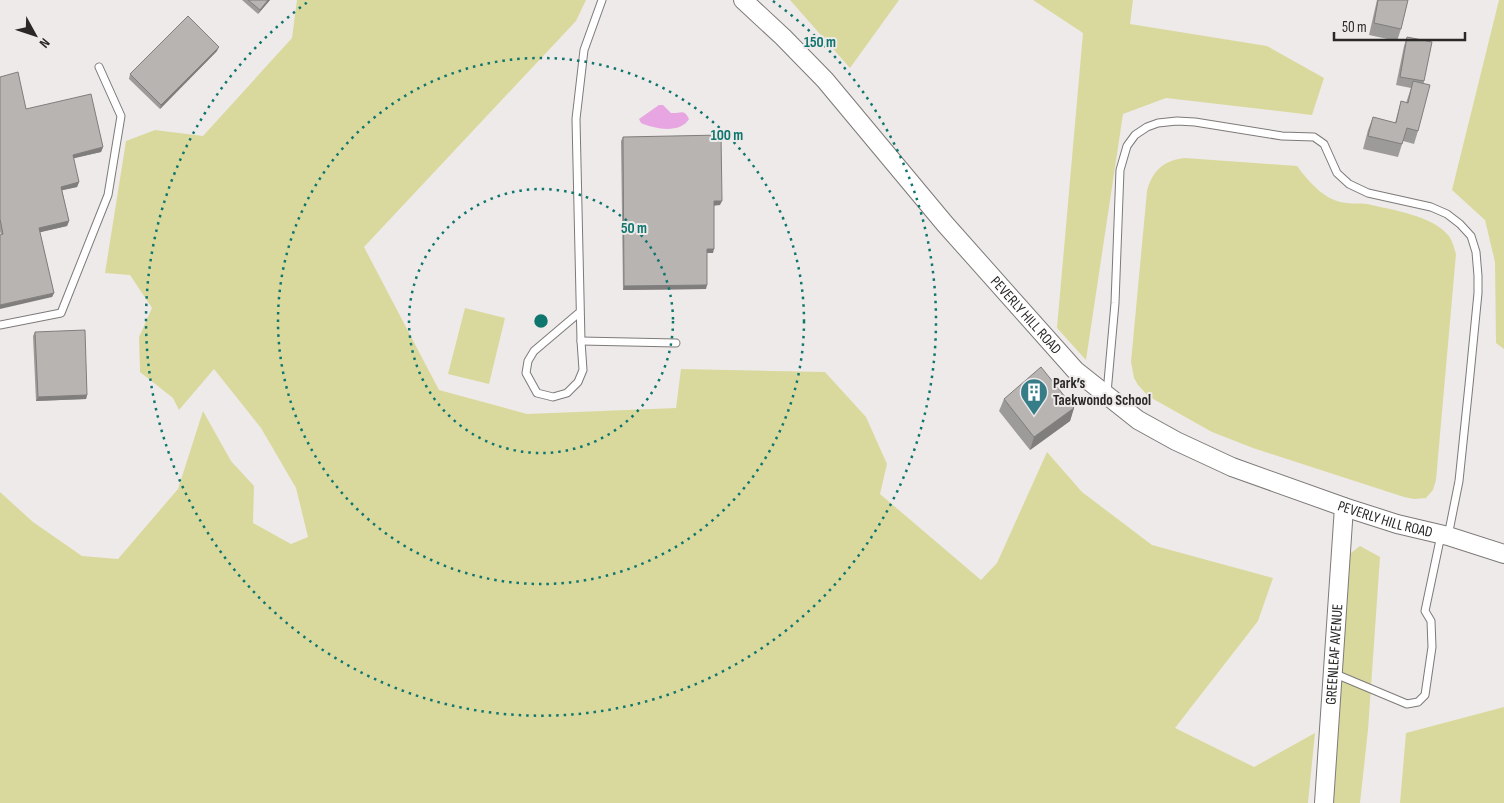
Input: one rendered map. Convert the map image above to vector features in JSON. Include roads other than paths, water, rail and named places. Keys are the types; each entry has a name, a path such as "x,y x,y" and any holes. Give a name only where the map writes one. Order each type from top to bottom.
{"street":[{"name":"PEVERLY HILL ROAD","path":"743,0 825,80 1020,310 1075,370 1138,420 1176,441 1232,467 1397,524 1504,554"},
{"name":"GREENLEAF AVENUE","path":"1324,803 1344,507"}],"lane":[{"path":"580,312 534,351 528,360 526,373 537,393 553,397 567,393 578,382 583,370 576,119 584,50 602,0"},
{"path":"0,325 61,313 108,194 121,116 98,67"},
{"path":"1107,396 1115,303 1120,170 1126,146 1146,127 1158,123 1177,121 1195,122 1282,136 1314,137 1324,144 1337,173 1349,184 1368,193 1432,207 1447,214 1471,236 1476,252 1478,293 1469,385 1459,482 1425,611 1431,621 1432,648 1425,696 1418,702 1407,704 1333,673"},
{"path":"581,341 676,343"}],"place":[{"name":"Park’s Taekwondo School","path":"1034,416"}]}
